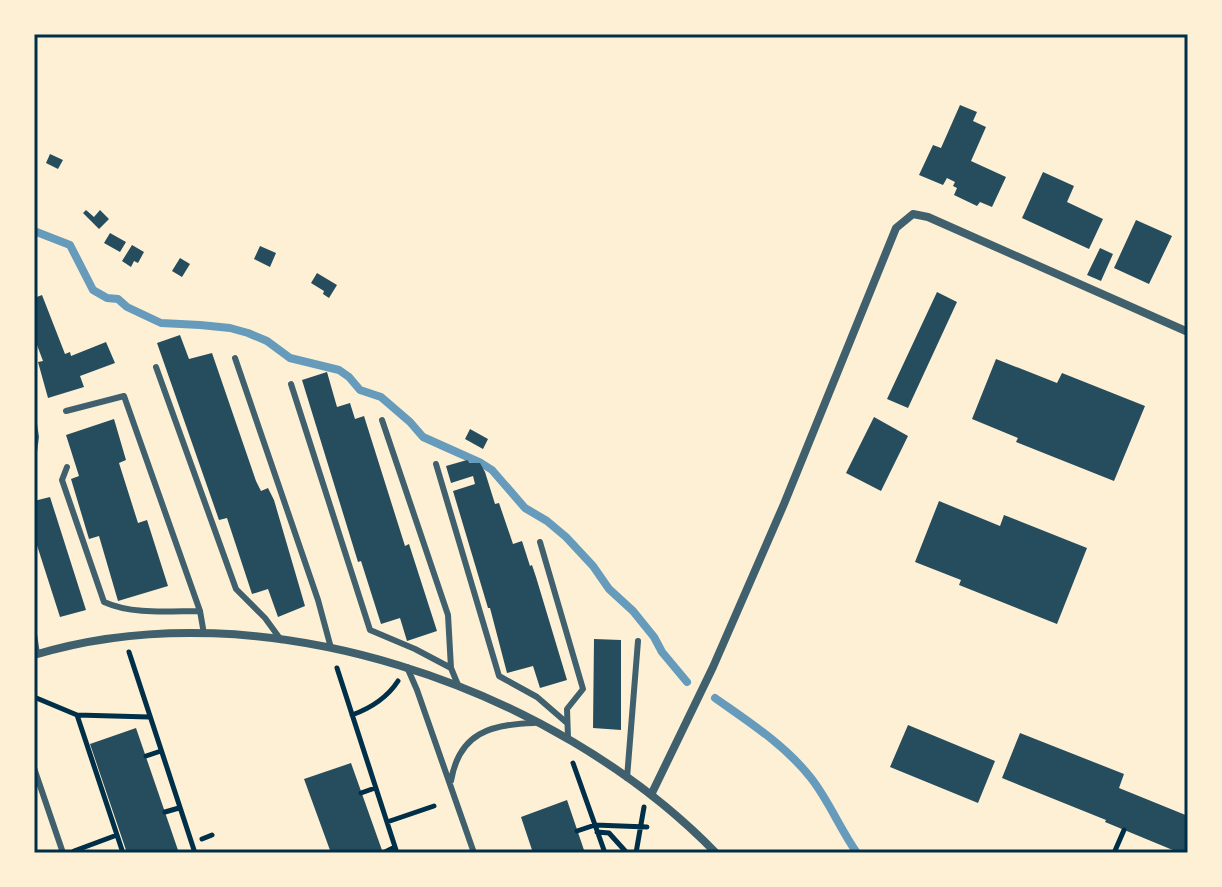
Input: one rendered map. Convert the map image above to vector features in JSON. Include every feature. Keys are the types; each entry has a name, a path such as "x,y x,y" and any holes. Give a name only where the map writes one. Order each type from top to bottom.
{"street":[{"path":"651,795 708,677 784,504 896,228 913,214 928,217 1188,332"},
{"path":"36,654 97,640 167,633 204,634 281,640 331,648 407,667 458,685 568,738 651,795 716,853"}],"lane":[{"path":"235,358 318,600 331,648"},
{"path":"156,367 236,589 265,618 281,640"},
{"path":"291,384 370,630 451,668"},
{"path":"66,411 124,396 200,611 204,634"},
{"path":"382,420 448,615 451,668 458,685"},
{"path":"34,424 34,452"},
{"path":"436,464 499,676 537,697 567,723"},
{"path":"67,467 62,480 104,602 117,608 136,610 200,611"},
{"path":"540,542 583,689 567,709 568,738"},
{"path":"34,634 36,654"},
{"path":"627,778 638,641"},
{"path":"407,667 474,853"},
{"path":"450,784 458,755 475,736 501,726 539,723"},
{"path":"34,768 63,853"}],"path":[{"path":"125,637 195,853"},
{"path":"331,648 396,850 383,853"},
{"path":"352,715 372,708 395,687"},
{"path":"34,697 77,715 150,717"},
{"path":"77,715 123,853"},
{"path":"568,738 571,757 605,853"},
{"path":"146,756 161,751"},
{"path":"361,793 375,788"},
{"path":"387,822 434,806"},
{"path":"165,812 179,808"},
{"path":"636,853 644,826 642,809"},
{"path":"577,831 595,825 644,826"},
{"path":"1114,853 1124,830"},
{"path":"597,832 609,833 627,853"},
{"path":"89,846 120,834"},
{"path":"202,839 212,835"}],"building":[{"path":"960,105 977,112 973,121 986,127 971,161 1006,177 992,207 980,202 977,206 954,195 957,188 953,186 955,182 947,178 943,185 919,175 933,145 941,148"},
{"path":"50,154 63,160 58,169 46,163"},
{"path":"1043,172 1074,186 1067,202 1103,219 1089,249 1022,218"},
{"path":"86,210 94,217 100,210 109,219 99,229 83,213"},
{"path":"1136,220 1172,236 1149,284 1114,268"},
{"path":"110,233 126,242 120,252 104,243"},
{"path":"132,245 144,252 138,263 134,261 131,267 122,261"},
{"path":"260,246 276,253 270,267 254,259"},
{"path":"1100,248 1113,254 1101,281 1087,275"},
{"path":"180,258 190,264 182,277 172,271"},
{"path":"317,273 337,285 329,298 311,283"},
{"path":"937,292 957,302 908,408 887,399"},
{"path":"42,295 65,354 70,352 71,356 106,342 115,363 80,376 84,387 48,398 38,362 43,361 34,337 34,298"},
{"path":"180,335 189,359 212,353 256,481 261,491 268,488 274,500 305,606 278,617 268,589 252,594 227,518 219,520 157,343"},
{"path":"996,359 1057,383 1062,373 1145,406 1114,481 1016,442 1018,438 972,419"},
{"path":"327,372 337,407 350,403 355,419 364,416 405,546 409,544 437,631 407,641 400,618 381,624 361,561 358,562 302,380"},
{"path":"874,417 908,436 881,491 846,473"},
{"path":"114,419 126,460 119,463 138,523 147,520 168,586 118,601 99,536 89,539 71,479 79,476 66,435"},
{"path":"470,429 488,439 483,449 465,439"},
{"path":"467,460 480,463 485,472 513,544 522,541 567,680 540,688 533,666 507,673 453,491 475,484 473,476 451,483 446,466"},
{"path":"50,497 86,610 60,617 34,536 34,501"},
{"path":"939,501 1000,526 1004,515 1087,548 1057,624 959,585 961,580 915,562"},
{"path":"594,639 621,640 621,730 593,728"},
{"path":"908,725 995,761 978,803 890,767"},
{"path":"136,728 179,853 127,853 90,744"},
{"path":"1020,733 1124,774 1119,788 1188,816 1188,853 1180,853 1002,778"},
{"path":"351,763 383,853 331,853 304,779"},
{"path":"567,800 585,853 533,853 521,817"}],"waterway":[{"path":"34,231 70,245 93,290 107,298 118,299 127,307 161,323 230,328 248,333 267,341 290,358 339,370 360,390 381,397 423,437 492,470 525,508 566,537 593,566 609,589 633,611 687,682"},
{"path":"715,698 766,735 801,766 857,853"}]}
